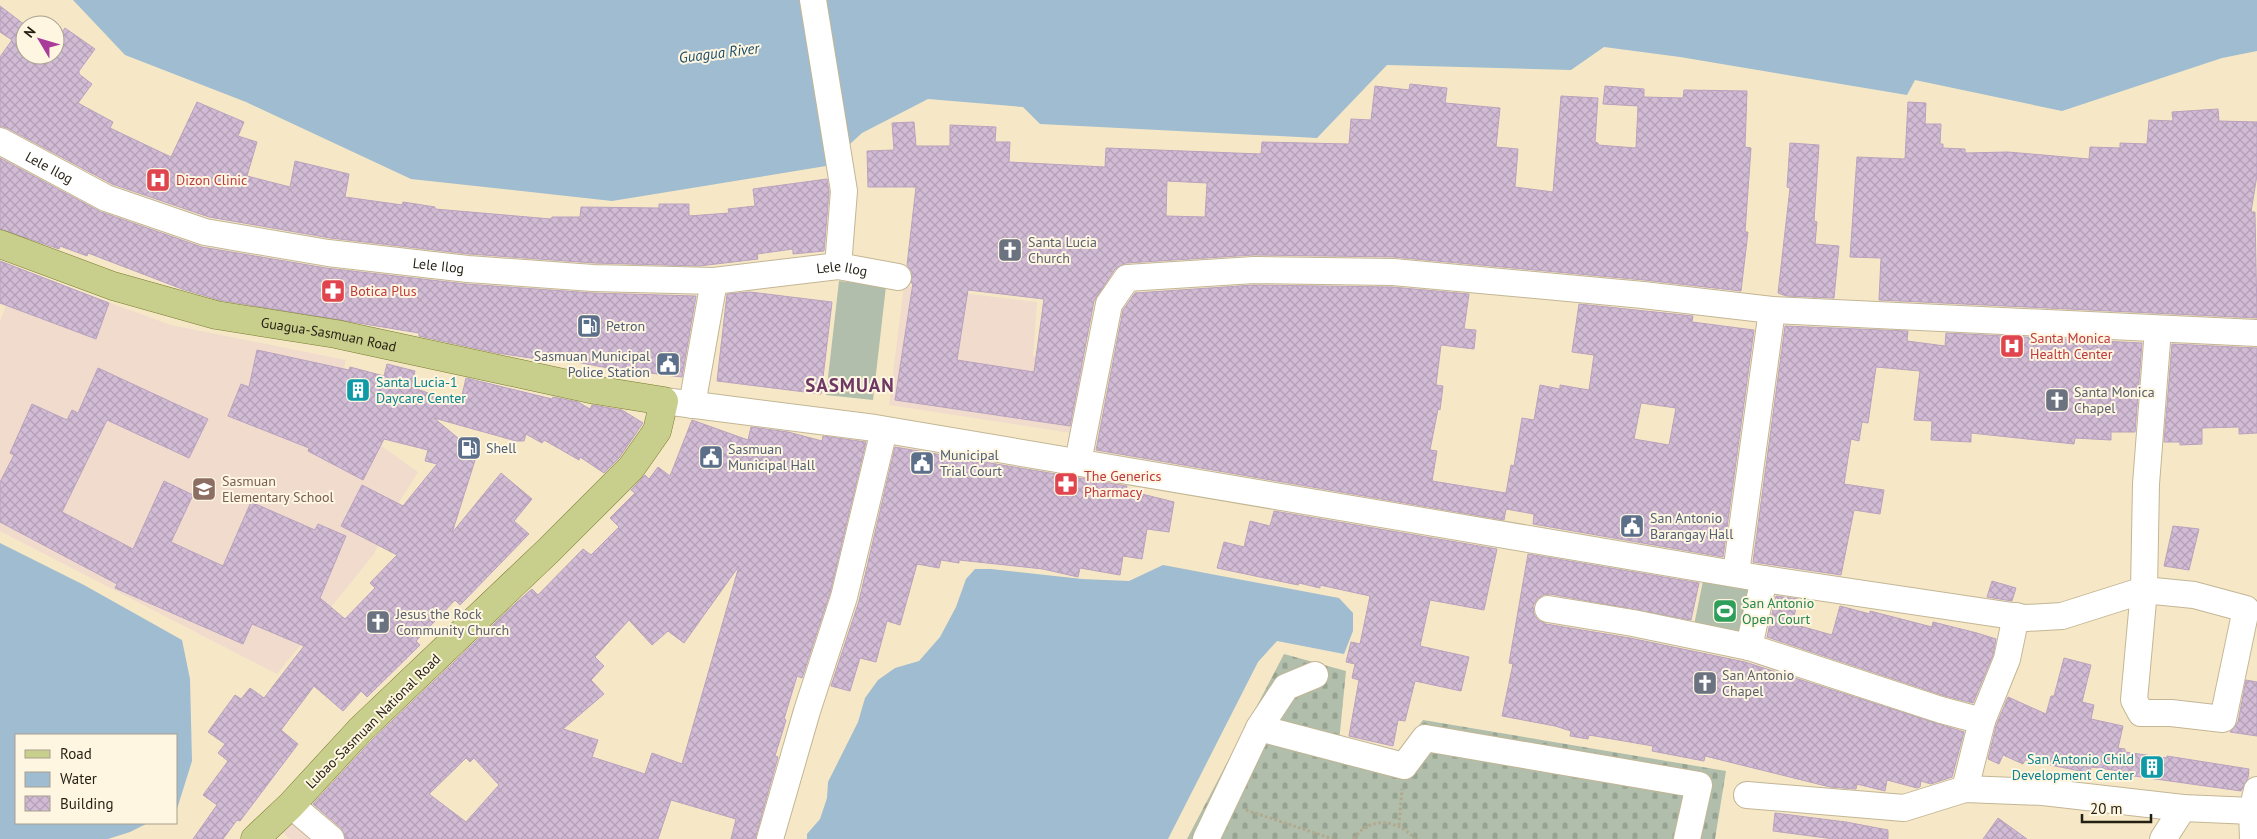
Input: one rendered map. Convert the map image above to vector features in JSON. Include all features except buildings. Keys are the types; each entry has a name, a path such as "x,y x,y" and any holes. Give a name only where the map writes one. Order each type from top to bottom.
{"main road":[{"name":"Guagua-Sasmuan Road","path":"0,244 113,286 216,316 336,334 595,390 664,401"},
{"name":"Lubao-Sasmuan National Road","path":"255,839 291,805 360,730 549,550 631,468 657,431 664,401"}],"street":[{"path":"813,0 844,191 838,266"},
{"name":"Lele Ilog","path":"0,141 106,198 205,232 328,253 468,269 593,278 714,281 838,266 898,277"},
{"path":"1078,462 1109,304 1127,278 1254,270 1393,272 1643,295 1772,310 2257,333"},
{"path":"692,405 714,281"},
{"path":"1736,574 1772,310"},
{"path":"664,401 884,430 1764,579 2021,617 2062,616 2144,590 2194,595 2246,609 2223,719 2171,713 2141,713 2134,700 2144,590 2146,484 2158,329"},
{"path":"770,839 806,711 844,597 884,430"},
{"path":"1749,647 1764,579"},
{"path":"1548,609 1633,623 1749,647 1941,710 1982,721"},
{"path":"1965,789 1982,721 2007,659 2021,617"},
{"path":"1206,839 1259,728 1286,687 1315,675"},
{"path":"1259,728 1404,766 1425,738 1699,785 1687,839"},
{"path":"1747,795 1904,808 1965,789 2043,792 2183,808 2255,801 2252,839"},
{"path":"291,805 331,839"},
{"path":"2163,839 2183,808"}],"path":[{"path":"1399,825 1404,766"},
{"path":"1223,803 1333,839"},
{"path":"1354,839 1365,827 1376,823 1388,822 1399,825 1409,831 1415,839"}],"shaded area":[{"name":"Sasmuan Elementary School","path":"20,270 171,325 346,360 334,412 418,472 397,506 374,554 277,674 0,531 0,321"},
{"path":"904,286 1037,302 1033,356 1090,366 1078,434 889,405"},
{"path":"294,817 325,839 290,839 282,832"}],"green space":[{"path":"839,281 886,286 873,400 826,395"},
{"name":"San Antonio Open Court","path":"1703,581 1757,591 1746,640 1693,630"},
{"path":"1284,654 1346,671 1339,742 1400,751 1423,720 1726,771 1715,839 1187,839"}],"water":[{"name":"Guagua River","path":"73,0 2257,0 2257,51 2222,58 2062,111 1915,80 1907,95 1680,57 1604,47 1571,70 1387,65 1317,138 1040,124 1023,107 928,99 862,133 826,166 612,201 411,179 246,102 125,55"},
{"path":"0,543 84,585 182,640 190,679 192,761 178,806 178,734 15,734 15,824 146,824 130,832 108,839 0,839"},
{"path":"1163,565 1339,598 1353,613 1353,631 1344,654 1277,641 1258,662 1168,839 807,839 807,834 820,819 827,798 828,782 858,722 865,698 878,680 895,668 919,661 940,637 956,607 966,579 975,569 1082,579 1129,581"}],"place":[{"name":"Dizon Clinic","path":"158,180"},
{"name":"Santa Lucia Church","path":"1010,250"},
{"name":"Botica Plus","path":"333,291"},
{"name":"Petron","path":"589,326"},
{"name":"Santa Monica Health Center","path":"2012,346"},
{"name":"Sasmuan Municipal Police Station","path":"668,364"},
{"name":"Santa Lucia-1 Daycare Center","path":"358,390"},
{"name":"Santa Monica Chapel","path":"2057,400"},
{"name":"Shell","path":"469,448"},
{"name":"Sasmuan Municipal Hall","path":"711,457"},
{"name":"Municipal Trial Court","path":"922,463"},
{"name":"The Generics Pharmacy","path":"1066,484"},
{"name":"Sasmuan Elementary School","path":"204,489"},
{"name":"San Antonio Barangay Hall","path":"1632,526"},
{"name":"San Antonio Open Court","path":"1725,611"},
{"name":"Jesus the Rock Community Church","path":"378,622"},
{"name":"San Antonio Chapel","path":"1705,683"},
{"name":"San Antonio Child Development Center","path":"2152,767"}],"district":[{"name":"SASMUAN","path":"850,385"}]}
